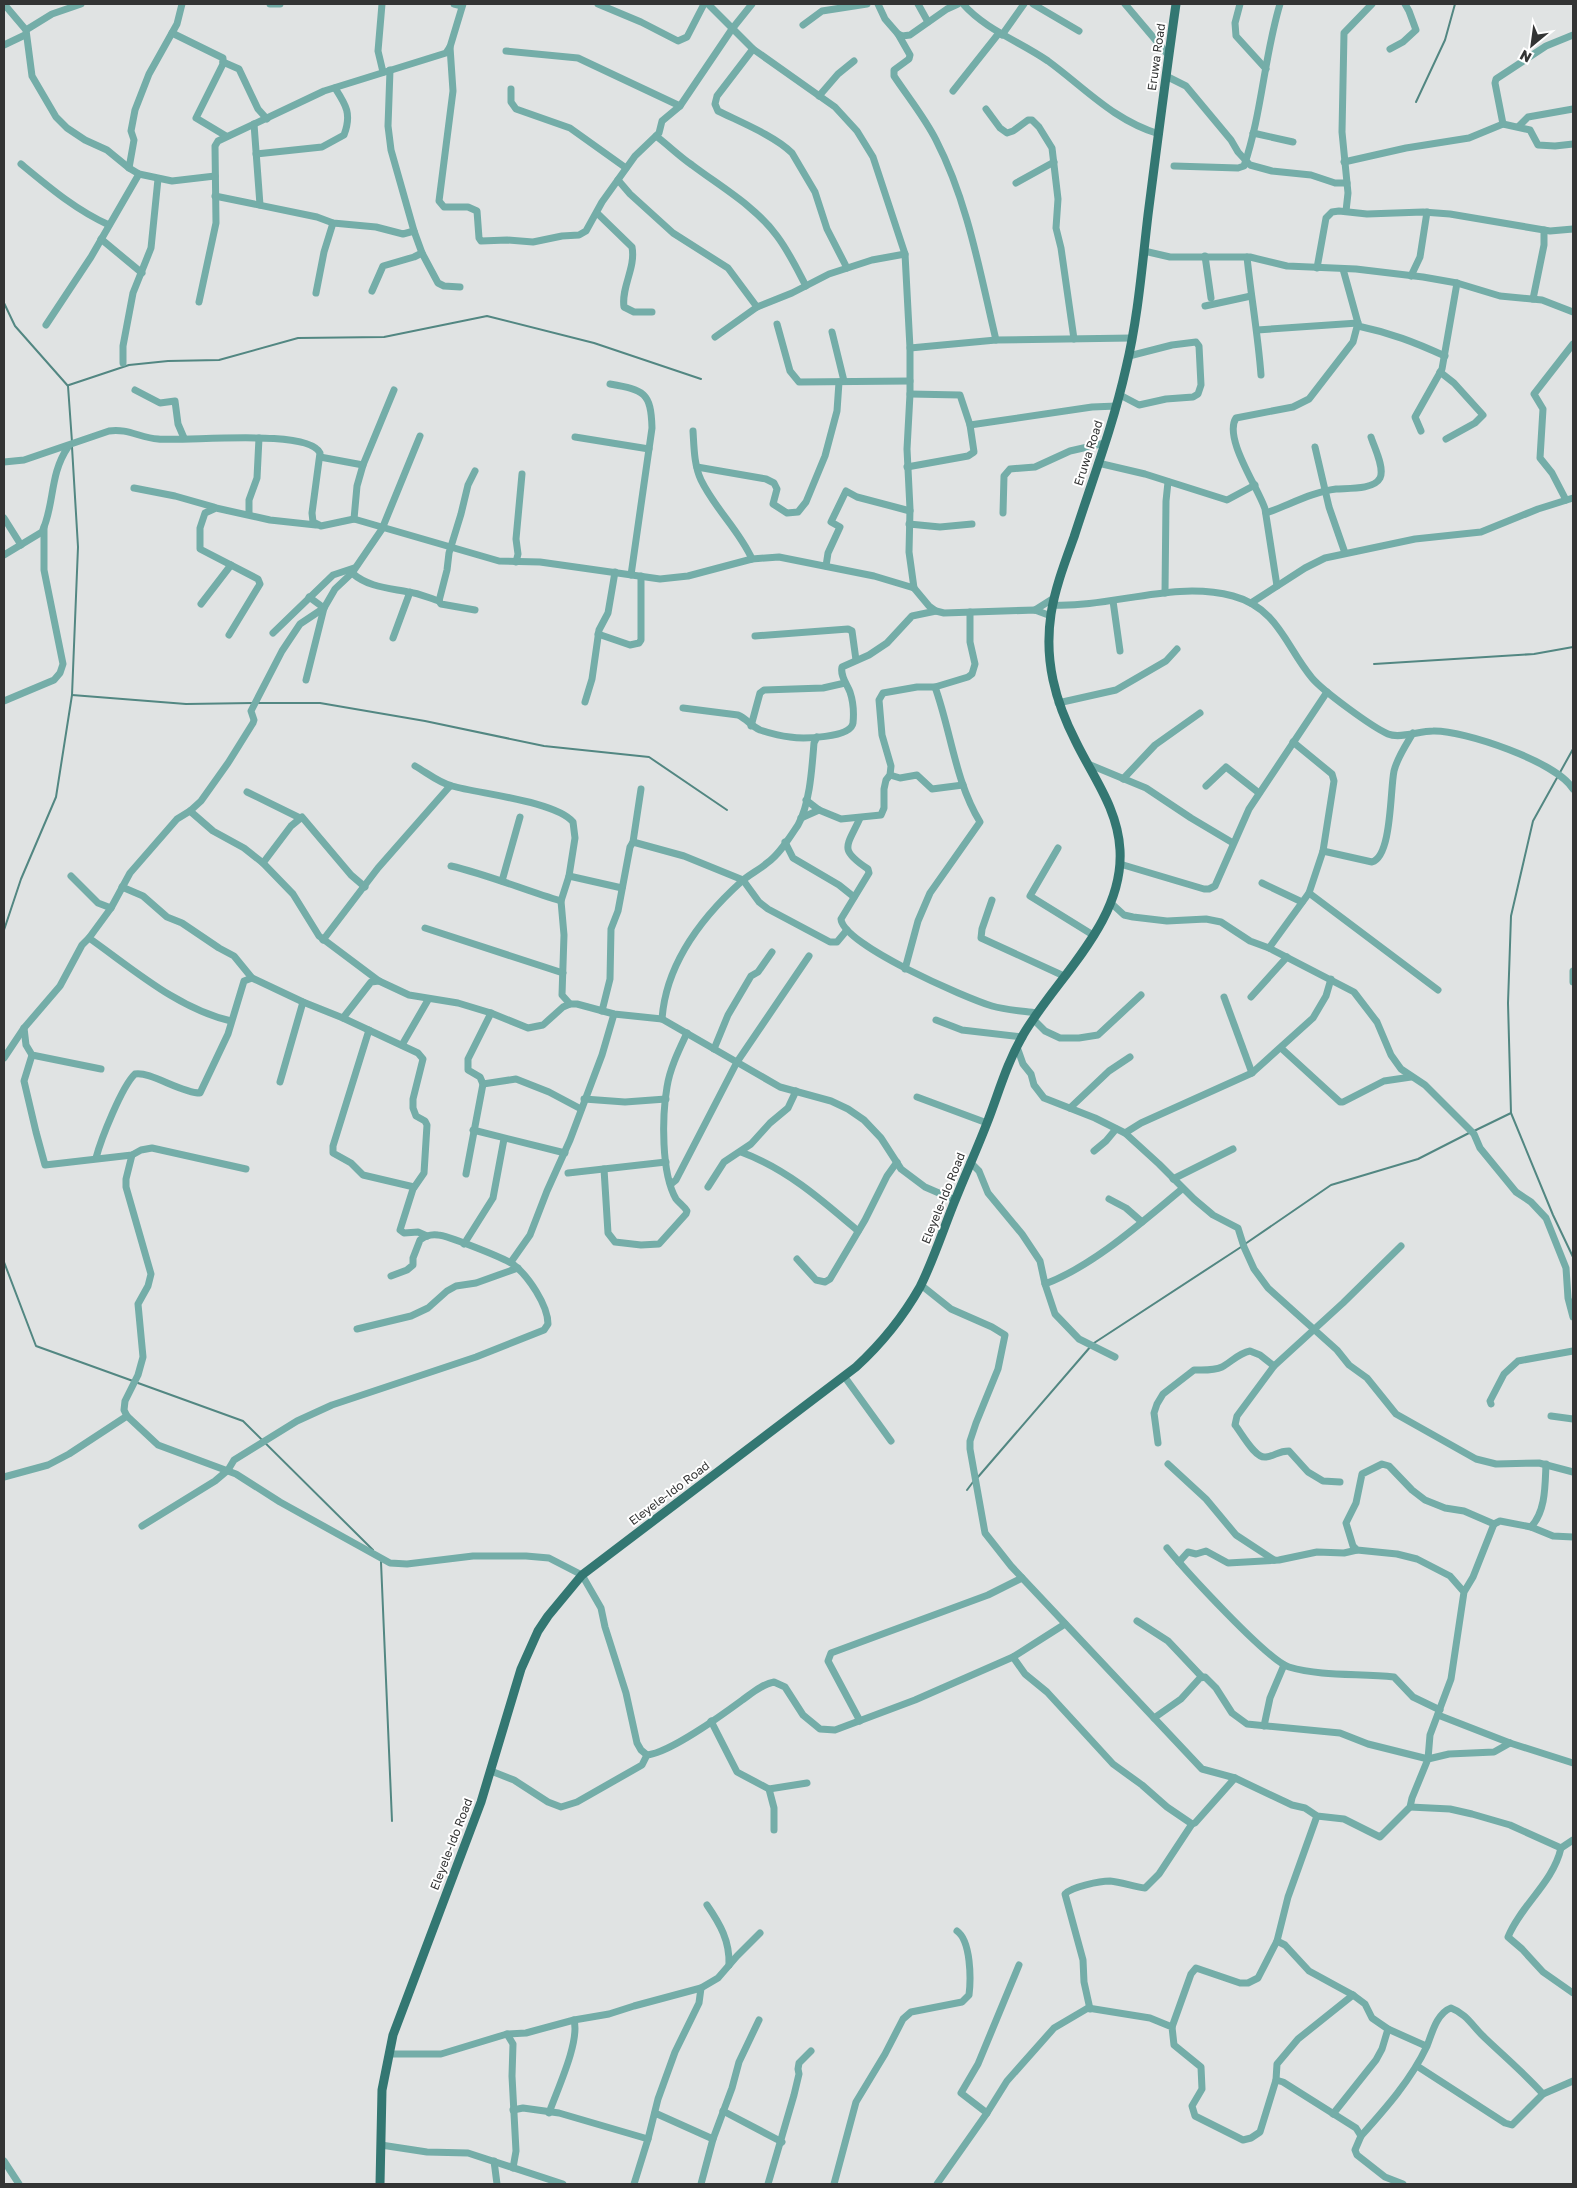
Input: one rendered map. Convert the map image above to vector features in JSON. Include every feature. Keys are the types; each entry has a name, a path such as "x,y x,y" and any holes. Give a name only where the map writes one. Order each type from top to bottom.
{"main road":[{"name":"Eruwa Road","path":"1112,898 1120,864 1120,845 1116,824 1108,800 1058,703 1049,663 1050,616 1117,406 1129,356 1176,4"},
{"name":"Eleyele-Ido Road","path":"380,2184 382,2090 393,2035 481,1802 516,1684 528,1652 548,1616 582,1575 844,1376 870,1355 886,1336 921,1285 987,1123 1001,1079 1017,1047 1035,1016 1093,936 1112,898"}],"street":[{"path":"4,4 26,32 32,76 56,117 67,128 85,140 112,153 139,174 172,181 215,176"},
{"path":"4,45 52,14 81,4"},
{"path":"129,168 134,140 131,131 136,110 149,74 177,24 182,4"},
{"path":"270,4 280,4"},
{"path":"382,4 378,51 387,71 388,126 397,176 422,253 438,284 460,287"},
{"path":"199,302 216,223 215,146 218,141 335,88 446,53 450,47 463,5 454,4"},
{"path":"598,4 678,41 687,37 704,4"},
{"path":"708,4 753,48 819,96 848,120 869,151 905,254 910,348 907,467 910,511 909,552 914,588"},
{"path":"450,47 453,91 441,172 439,200 441,205 474,209 478,215 479,238 484,242 508,240 533,242 562,236 580,235 586,231 602,202 626,168 644,146 656,136 662,121 680,106 732,29 752,4"},
{"path":"803,25 822,11 867,4"},
{"path":"878,4 911,57 894,70 894,76 936,138 955,185 982,272 996,340"},
{"path":"918,4 928,22"},
{"path":"898,34 902,36 910,35 947,9 958,4"},
{"path":"963,4 986,26 1048,62 1114,114 1143,129 1158,134"},
{"path":"953,90 1024,4"},
{"path":"1034,4 1079,31"},
{"path":"1240,4 1235,23 1236,36 1266,69"},
{"path":"1174,166 1238,168 1244,166 1253,134 1271,34 1280,4"},
{"path":"1346,211 1348,200 1342,132 1344,33 1372,4"},
{"path":"1390,48 1404,42 1416,30 1405,4"},
{"path":"1128,5 1168,56"},
{"path":"172,33 221,56 223,62 196,116 199,121 226,136"},
{"path":"1503,124 1494,83 1496,78 1546,46 1573,35"},
{"path":"753,48 716,96 715,104 718,110 787,148 792,154 815,192 828,229 847,268"},
{"path":"506,51 578,58 680,106"},
{"path":"819,96 838,74 854,61"},
{"path":"223,62 239,69 258,109 267,118"},
{"path":"1166,76 1186,86 1246,161 1272,171 1300,173 1335,183 1347,183"},
{"path":"256,154 322,146 344,135 349,121 345,103 335,88"},
{"path":"511,89 511,102 516,109 570,128 626,168"},
{"path":"986,109 1000,128 1007,133 1014,131 1028,120 1035,122 1050,142 1058,199 1056,228 1061,248 1074,339"},
{"path":"1518,126 1528,117 1573,109"},
{"path":"254,124 260,205"},
{"path":"1344,162 1406,148 1469,138 1503,124 1530,130 1538,145 1573,144"},
{"path":"1253,134 1293,142"},
{"path":"656,136 691,165 738,199 763,221 776,235 791,257 806,286"},
{"path":"1016,183 1054,162"},
{"path":"21,164 65,200 87,215 109,225"},
{"path":"46,324 101,239 139,174"},
{"path":"123,363 123,346 133,293 151,248 158,179"},
{"path":"618,180 630,194 673,233 728,268 757,307"},
{"path":"215,196 317,217 333,223 376,227 403,234 414,231"},
{"path":"1317,268 1326,218 1332,212 1346,211 1367,214 1427,212 1450,214 1544,230 1573,229"},
{"path":"1411,276 1420,257 1427,212"},
{"path":"597,213 632,247 632,261 623,299 624,307 634,312 652,312"},
{"path":"316,293 324,252 333,223"},
{"path":"1533,299 1544,245 1544,230"},
{"path":"101,239 142,274"},
{"path":"1144,252 1170,257 1247,256 1287,266 1343,269 1411,276 1457,283 1500,296 1542,300 1573,312"},
{"path":"372,291 383,266 422,253"},
{"path":"715,337 757,307 829,274 905,254"},
{"path":"1205,256 1211,298"},
{"path":"1247,256 1251,296 1258,330 1261,375"},
{"path":"1277,586 1262,498 1241,462 1233,424 1234,420 1244,415 1293,407 1309,399 1353,342 1358,324 1343,269"},
{"path":"1421,430 1416,414 1440,372 1445,356 1457,283"},
{"path":"1205,306 1251,296"},
{"path":"777,324 785,356 794,378 799,382 910,381"},
{"path":"1258,330 1358,324 1412,341 1445,356"},
{"path":"696,467 766,479 774,483 776,489 773,504 787,513 798,512 806,502 825,456 837,411 842,382 832,332"},
{"path":"910,348 951,346 996,340 1132,338"},
{"path":"1120,395 1139,405 1166,399 1194,397 1198,394 1201,386 1199,346 1196,342 1129,356"},
{"path":"1252,603 1304,568 1325,558 1415,539 1481,532 1538,509 1570,499 1540,458 1543,409 1534,394 1573,344"},
{"path":"1440,372 1454,382 1483,415 1475,423 1446,439"},
{"path":"610,384 633,388 648,400 652,412 649,449 631,575"},
{"path":"135,390 160,403 175,401 178,424 184,438"},
{"path":"354,519 363,465 394,390"},
{"path":"907,467 972,455 974,452 970,425 961,397 958,394 910,394"},
{"path":"970,425 1092,407 1117,406"},
{"path":"4,462 24,460 120,430 159,440 259,438 314,445 318,448 320,457 312,513 313,522 316,525"},
{"path":"693,431 696,467 705,486 743,540 752,559"},
{"path":"306,680 324,608 335,589 353,570 382,529 420,436"},
{"path":"1266,513 1326,491 1367,486 1379,478 1380,466 1370,437"},
{"path":"249,514 249,500 257,478 259,438"},
{"path":"575,438 649,449"},
{"path":"1002,512 1004,476 1006,472 1035,467 1070,451 1105,443"},
{"path":"4,701 54,680 60,673 63,664 44,570 44,527 54,475 59,460 68,446"},
{"path":"1315,447 1330,507 1345,553"},
{"path":"320,457 363,465"},
{"path":"1098,463 1227,500 1254,485"},
{"path":"439,601 447,570 447,557 452,547 468,485 475,471"},
{"path":"516,562 518,554 516,539 522,474"},
{"path":"1165,593 1168,482"},
{"path":"134,488 175,496 216,508 270,520 334,525 354,519 382,529 499,561 540,562 660,579 688,576 752,559 779,557 874,576 914,588 936,611"},
{"path":"826,566 828,553 840,527 831,522 846,491 856,497 910,511"},
{"path":"216,508 205,513 200,528 200,548 258,580 260,584 229,635"},
{"path":"4,518 21,545"},
{"path":"909,524 940,527 972,524"},
{"path":"4,555 38,536 44,527"},
{"path":"201,604 231,565"},
{"path":"353,570 361,580 385,589 410,592 439,601 441,604 453,608 475,610"},
{"path":"273,633 333,575 353,570"},
{"path":"585,702 592,679 598,634 608,613 615,572"},
{"path":"598,634 630,644 639,643 642,640 641,576"},
{"path":"393,638 410,592"},
{"path":"683,708 738,716 745,718 751,726 790,737 817,737 845,732 851,729 853,708 850,692 841,671 842,667 869,655 887,643 912,616 936,611 1035,610 1053,602 1081,606 1165,593 1208,593 1232,596 1252,603 1277,625 1312,678 1327,692 1390,735 1444,732 1469,738 1538,762 1562,777 1573,788"},
{"path":"309,597 324,608"},
{"path":"1113,601 1120,651"},
{"path":"4,1058 24,1028 60,986 82,945 111,908 130,873 177,819 201,801 253,723 251,711 282,651 300,624 324,608"},
{"path":"1035,610 1050,616"},
{"path":"806,800 820,810 841,819 881,815 884,808 884,789 886,780 890,775 891,766 882,735 880,695 917,687 935,687 968,677 972,674 975,664 970,642 970,612"},
{"path":"754,636 848,629 854,636 856,660"},
{"path":"1058,703 1116,690 1166,661 1177,648"},
{"path":"751,726 760,693 764,690 823,688 845,683"},
{"path":"906,969 918,921 930,893 980,824 971,808 963,785 945,714 935,687"},
{"path":"1120,864 1209,889 1216,886 1249,809 1327,692"},
{"path":"1123,779 1155,745 1200,713"},
{"path":"1323,851 1372,862 1380,857 1385,843 1394,770 1413,733"},
{"path":"662,1019 663,1004 668,984 696,929 719,903 744,880 768,863 801,818 806,800 814,743 817,737"},
{"path":"1270,948 1309,893 1323,851 1334,777 1293,742"},
{"path":"1088,764 1146,788 1191,818 1234,843"},
{"path":"415,766 450,786 523,800 570,818 575,826 575,838 569,876 561,901 564,935 562,995 570,1004"},
{"path":"1206,786 1226,767 1259,793"},
{"path":"890,775 900,778 917,775 932,789 963,785"},
{"path":"323,940 378,868 450,786"},
{"path":"602,1011 610,979 611,929 618,911 630,847 633,842 641,789"},
{"path":"247,792 303,818 351,875 365,887"},
{"path":"801,818 820,810"},
{"path":"190,811 213,831 244,848 263,863 293,894 311,925 323,940 379,981 409,995 428,1000 458,1003 491,1013 528,1028 536,1028 543,1025 570,1004 577,1004 614,1014 662,1019 780,1087 831,1101 859,1116 881,1138 901,1169 925,1187 955,1200"},
{"path":"263,863 284,833 300,818"},
{"path":"502,881 520,818"},
{"path":"860,818 848,845 848,851 852,858 869,870 841,919 841,924 873,951 906,969 988,1004 1035,1016 1046,1031 1060,1038 1098,1035 1141,995"},
{"path":"633,842 684,856 744,880 759,902 768,909 830,942 837,942 847,930"},
{"path":"785,842 793,858 839,885 854,897"},
{"path":"1058,848 1030,896 1093,936"},
{"path":"451,866 481,873 561,901"},
{"path":"70,876 98,903 111,908"},
{"path":"569,876 622,888"},
{"path":"1262,883 1302,902"},
{"path":"122,887 143,896 162,913 182,923 234,956 252,978 421,1055 424,1062 413,1108 416,1116 424,1121 428,1128 424,1173 414,1187 400,1230 404,1233 418,1232 427,1236 445,1236 511,1262 530,1281 545,1312 548,1324 544,1330 476,1357 332,1405 298,1421 238,1457 231,1463 228,1470 215,1481 142,1526"},
{"path":"1309,893 1438,990"},
{"path":"1112,898 1124,915 1133,917 1167,922 1192,919 1216,920 1250,941 1270,948 1354,992 1377,1022 1395,1061 1411,1077 1425,1085 1474,1134 1480,1148 1516,1192 1531,1202 1546,1218 1566,1268 1568,1298 1573,1317"},
{"path":"992,900 982,928 981,938 1064,976"},
{"path":"426,928 563,973"},
{"path":"89,938 164,991 210,1016 231,1021"},
{"path":"714,1049 728,1015 751,976 758,972 772,952"},
{"path":"671,1184 676,1180 737,1062 809,956"},
{"path":"1251,997 1287,957"},
{"path":"1573,971 1573,982"},
{"path":"96,1158 103,1136 132,1077 138,1073 166,1084 200,1093 228,1034 244,981 252,978"},
{"path":"1125,1134 1141,1123 1252,1073 1313,1018 1326,996 1331,980"},
{"path":"343,1018 371,982 379,981"},
{"path":"1224,997 1252,1073"},
{"path":"402,1045 428,1000"},
{"path":"280,1082 303,1002"},
{"path":"466,1174 483,1084 480,1077 470,1072 467,1067 468,1060 491,1013"},
{"path":"511,1262 530,1235 602,1055 614,1014"},
{"path":"936,1020 962,1030 1023,1037"},
{"path":"24,1028 26,1045 32,1055 100,1069"},
{"path":"369,1030 333,1146 333,1153 351,1163 363,1175 414,1187"},
{"path":"604,1169 608,1233 615,1242 654,1245 665,1239 686,1214 685,1208 677,1201 671,1184 665,1149 666,1099 674,1062 687,1033"},
{"path":"1017,1047 1023,1064 1031,1074 1040,1094 1050,1101 1095,1118 1125,1134 1160,1164 1182,1189 1213,1215 1238,1228 1247,1255 1260,1278 1276,1297 1297,1313 1312,1330 1337,1350 1349,1365 1367,1378 1396,1414 1476,1459 1496,1464 1533,1462 1573,1472"},
{"path":"1281,1048 1340,1102 1344,1102 1384,1081 1411,1077"},
{"path":"32,1055 24,1081 44,1164 49,1166 132,1154 152,1148 246,1169"},
{"path":"1070,1108 1110,1071 1130,1057"},
{"path":"483,1084 516,1079 549,1092 581,1109"},
{"path":"741,1152 788,1108 796,1091"},
{"path":"917,1097 987,1123"},
{"path":"584,1099 625,1102 666,1099"},
{"path":"474,1130 564,1153"},
{"path":"1094,1151 1116,1130"},
{"path":"464,1244 493,1198 504,1139"},
{"path":"1173,1179 1233,1149"},
{"path":"708,1188 724,1162 735,1153 741,1152 778,1168 806,1187 858,1231"},
{"path":"132,1154 126,1179 126,1188 151,1274 148,1286 138,1304 143,1358 138,1375 125,1401 124,1410 127,1416 158,1444 228,1470 280,1502 390,1563 407,1564 473,1556 526,1556 548,1558 582,1575 601,1608 605,1627 626,1693 638,1743 641,1750 647,1755"},
{"path":"568,1173 666,1162"},
{"path":"797,1259 816,1280 825,1282 830,1279 887,1176 897,1162"},
{"path":"970,1162 979,1171 988,1194 1022,1234 1040,1261 1055,1314 1079,1338 1115,1357"},
{"path":"1045,1284 1089,1262 1182,1189"},
{"path":"1109,1199 1126,1208 1142,1222"},
{"path":"391,1276 407,1270 413,1265 413,1258 420,1240 427,1236"},
{"path":"1340,1482 1323,1481 1308,1472 1289,1451 1281,1451 1261,1457 1253,1450 1235,1425 1237,1416 1274,1366 1343,1303 1401,1246"},
{"path":"357,1329 410,1316 428,1308 446,1291 456,1286 476,1283 518,1268"},
{"path":"921,1285 951,1309 992,1327 1005,1335 998,1369 970,1441 985,1534 1022,1578 1202,1769 1235,1778 1305,1808 1316,1816 1344,1819 1380,1837 1410,1807 1428,1759 1430,1735 1451,1679 1464,1592 1473,1577 1494,1524 1500,1521 1531,1526 1553,1536 1573,1537"},
{"path":"1158,1443 1154,1413 1157,1404 1163,1394 1194,1370 1220,1368 1236,1357 1250,1351 1260,1354 1274,1366"},
{"path":"1491,1404 1490,1401 1504,1374 1518,1361 1573,1351"},
{"path":"844,1376 891,1441"},
{"path":"4,1478 48,1465 69,1454 127,1416"},
{"path":"1551,1416 1573,1419"},
{"path":"1168,1464 1206,1500 1236,1535 1275,1560"},
{"path":"1357,1550 1353,1546 1346,1520 1356,1503 1362,1474 1382,1464 1390,1466 1412,1490 1425,1500 1445,1508 1464,1511 1494,1524"},
{"path":"1531,1526 1536,1521 1540,1511 1546,1464"},
{"path":"1166,1548 1236,1622 1284,1665 1330,1674 1394,1677 1412,1697 1439,1712 1510,1743 1573,1763"},
{"path":"1179,1562 1188,1552 1196,1554 1206,1551 1228,1563 1275,1560 1317,1552 1344,1553 1357,1550 1397,1554 1416,1559 1450,1576 1464,1592"},
{"path":"860,1720 828,1661 831,1653 988,1595 1022,1578"},
{"path":"1137,1621 1168,1641 1202,1677 1207,1678 1216,1688 1232,1713 1242,1721 1264,1726 1281,1726 1306,1731 1340,1733 1368,1744 1428,1759 1449,1754 1494,1752 1510,1743"},
{"path":"491,1771 514,1780 548,1802 561,1807 577,1802 642,1765 647,1755 664,1750 711,1721 763,1685 774,1682 786,1688 803,1715 820,1729 835,1730 914,1700 1013,1657 1065,1624"},
{"path":"1013,1657 1025,1674 1047,1692 1113,1764 1142,1785 1167,1807 1192,1824"},
{"path":"1264,1726 1270,1698 1284,1665"},
{"path":"1154,1718 1181,1699 1202,1677"},
{"path":"711,1721 735,1770 769,1789 807,1783"},
{"path":"1090,2009 1084,1982 1083,1960 1065,1894 1077,1887 1109,1881 1145,1888 1159,1874 1192,1824 1195,1823 1235,1778"},
{"path":"769,1789 774,1808 774,1830"},
{"path":"1410,1807 1450,1809 1472,1814 1510,1825 1561,1848"},
{"path":"1316,1816 1296,1874 1277,1941 1254,1982 1240,1983 1199,1969 1194,1970 1172,2027 1174,2045 1201,2067 1202,2088 1192,2106 1195,2116 1243,2140 1251,2138 1260,2132 1276,2080 1277,2064 1298,2039 1353,1995"},
{"path":"1573,1840 1561,1848 1558,1862 1512,1928 1508,1937 1543,1972 1573,1992"},
{"path":"707,1905 719,1924 729,1947 729,1966"},
{"path":"834,2184 856,2102 885,2054 902,2019 911,2012 962,2002 969,1995 967,1947 962,1935 957,1931"},
{"path":"389,2054 441,2054 507,2034 526,2033 574,2020 609,2014 701,1988 718,1978 760,1933"},
{"path":"1277,1941 1285,1945 1309,1971 1353,1995 1365,2004 1372,2018 1388,2029 1426,2046"},
{"path":"987,2113 960,2092 978,2064 1019,1965"},
{"path":"634,2184 658,2099 669,2068 699,2003 701,1988"},
{"path":"937,2184 987,2113 1006,2081 1054,2028 1088,2008 1150,2018 1172,2027"},
{"path":"1403,2184 1385,2176 1357,2155 1356,2150 1361,2136 1389,2104 1417,2066 1441,2014 1451,2008 1458,2011 1544,2094"},
{"path":"549,2113 571,2054 576,2032 574,2020"},
{"path":"701,2184 712,2139 732,2088 739,2062 759,2020"},
{"path":"1333,2114 1376,2060 1382,2049 1388,2029"},
{"path":"507,2034 512,2044 516,2151 513,2168"},
{"path":"768,2184 782,2142 794,2095 799,2064 811,2051"},
{"path":"1417,2066 1510,2125 1515,2123 1544,2094 1573,2083"},
{"path":"1276,2080 1283,2082 1356,2128 1361,2136"},
{"path":"513,2110 523,2108 559,2113 648,2139"},
{"path":"723,2112 782,2142"},
{"path":"655,2113 712,2139"},
{"path":"381,2145 427,2152 468,2153 563,2184"},
{"path":"4,2161 19,2184"},
{"path":"494,2161 497,2184"}],"waterway":[{"path":"1416,102 1445,40 1455,4"},
{"path":"4,303 15,326 68,386 72,442"},
{"path":"69,385 129,365 168,361 219,360 298,338 384,337 487,316 594,343 701,379"},
{"path":"4,930 21,879 56,797 72,695 78,547 72,447"},
{"path":"1374,664 1534,654 1573,647"},
{"path":"72,695 186,704 253,703"},
{"path":"258,703 320,703 425,721 544,746 649,757 727,810"},
{"path":"1573,749 1533,821 1511,916 1508,1003 1511,1113 1553,1215 1573,1257"},
{"path":"1474,1131 1511,1113"},
{"path":"1245,1244 1331,1185 1418,1159 1469,1133"},
{"path":"1094,1343 1241,1247"},
{"path":"4,1262 36,1346 133,1381"},
{"path":"978,1477 1091,1346"},
{"path":"138,1383 243,1421 373,1550"},
{"path":"967,1490 973,1482"},
{"path":"381,1562 392,1821"}]}
